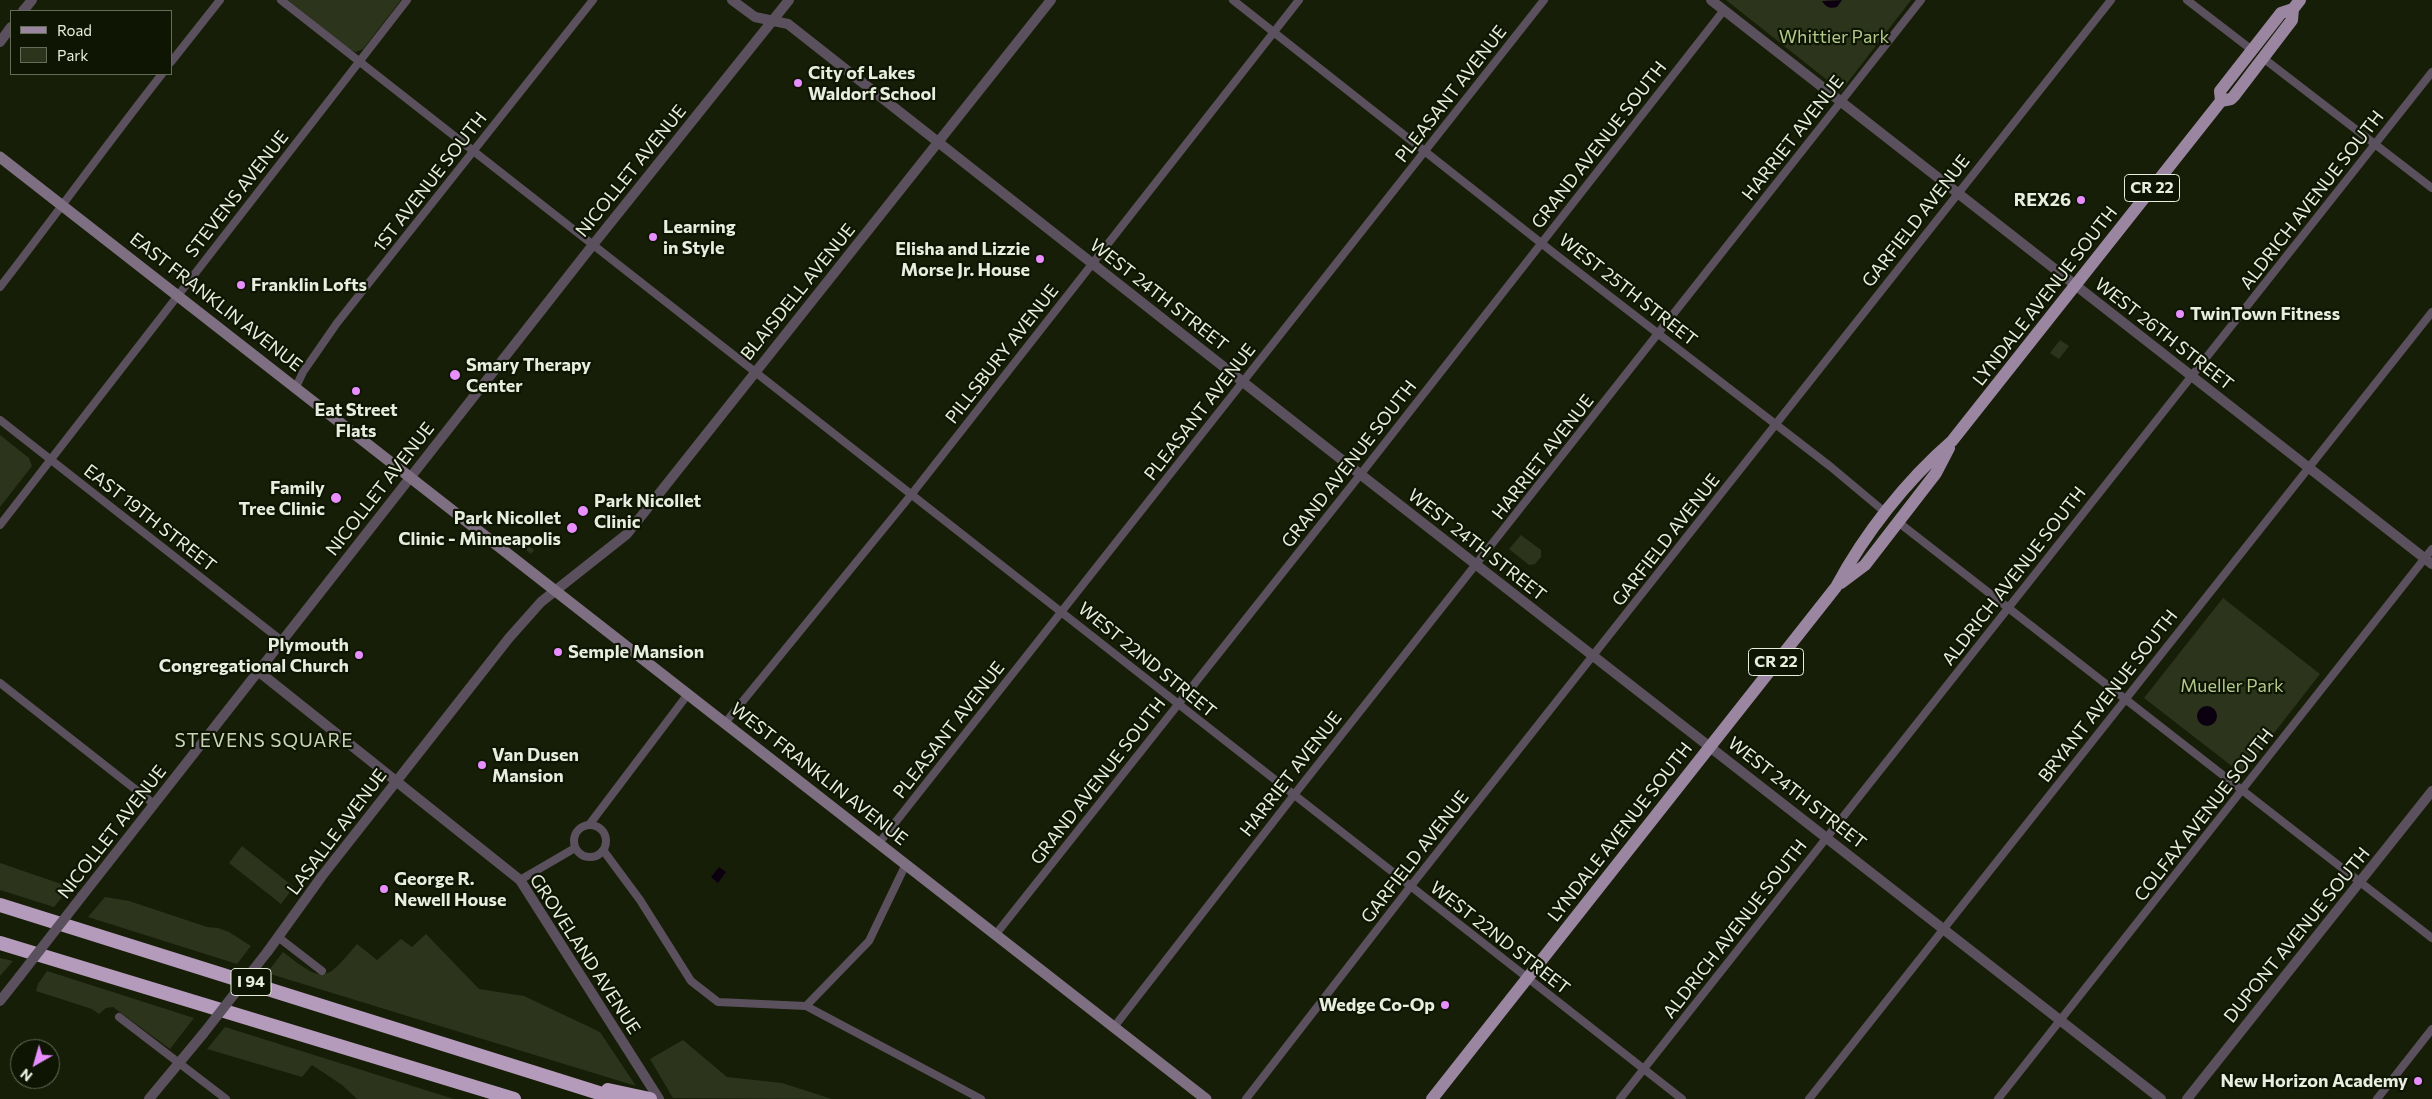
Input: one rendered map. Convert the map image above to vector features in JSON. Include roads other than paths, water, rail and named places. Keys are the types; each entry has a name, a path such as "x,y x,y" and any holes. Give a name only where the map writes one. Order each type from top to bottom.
{"highway":[{"name":"I 94","path":"0,905 501,1060 618,1099"},
{"name":"I 94","path":"0,943 508,1098"},
{"path":"501,1060 576,1082 650,1099"}],"main road":[{"name":"LYNDALE AVENUE SOUTH","path":"2221,101 2220,91 2281,13 2296,4"},
{"name":"LYNDALE AVENUE SOUTH","path":"1432,1099 1836,587 1854,554 1886,513 1925,465 1952,441 2221,101 2231,99 2292,20 2296,4"},
{"name":"EAST FRANKLIN AVENUE","path":"0,157 410,476"},
{"name":"LYNDALE AVENUE SOUTH","path":"1836,587 1866,565 1936,473 1952,441"},
{"name":"WEST FRANKLIN AVENUE","path":"410,476 1206,1099"}],"street":[{"path":"24,10 32,0"},
{"path":"172,61 220,0"},
{"name":"WEST 22ND STREET","path":"281,0 1682,1099"},
{"name":"STEVENS AVENUE","path":"0,525 407,0"},
{"name":"1ST AVENUE SOUTH","path":"296,387 303,372 337,323 594,0"},
{"name":"WEST 24TH STREET","path":"732,0 755,17 788,24 1360,475 2161,1099"},
{"name":"NICOLLET AVENUE","path":"0,1001 410,476 789,0"},
{"name":"BLAISDELL AVENUE","path":"557,591 627,534 1051,0"},
{"name":"WEST 25TH STREET","path":"1233,0 1776,424 1886,513"},
{"name":"PILLSBURY AVENUE","path":"725,723 911,495 1299,0"},
{"name":"PLEASANT AVENUE","path":"879,843 1544,0"},
{"name":"WEST 26TH STREET","path":"1711,0 1722,14 1958,193 2428,561"},
{"name":"HARRIET AVENUE","path":"1114,1027 1294,795 1660,334 1921,0"},
{"name":"GARFIELD AVENUE","path":"1246,1099 1410,887 2111,0"},
{"path":"2187,0 2252,50"},
{"name":"GRAND AVENUE SOUTH","path":"996,934 1722,14"},
{"path":"0,42 10,28"},
{"path":"2263,58 2432,188"},
{"name":"ALDRICH AVENUE SOUTH","path":"1620,1099 2432,72"},
{"path":"0,287 63,205 73,188 161,75"},
{"name":"BRYANT AVENUE SOUTH","path":"1809,1099 2432,312"},
{"name":"EAST 19TH STREET","path":"0,420 282,641"},
{"path":"1898,522 2009,606 2125,699 2432,938"},
{"name":"COLFAX AVENUE SOUTH","path":"1998,1099 2428,561 2432,550"},
{"name":"LASALLE AVENUE","path":"150,1099 268,951 396,780 510,638 541,602 557,591"},
{"name":"GROVELAND AVENUE","path":"258,671 520,880 659,1099"},
{"path":"0,683 154,804"},
{"path":"589,825 688,694"},
{"name":"DUPONT AVENUE SOUTH","path":"2187,1099 2432,791"},
{"path":"589,825 599,828 603,832 606,843 603,850 592,857 582,855 575,848 576,833 584,826 589,825"},
{"path":"520,880 575,848"},
{"path":"603,850 640,900 691,981 718,1002 806,1006 981,1099"},
{"path":"806,1006 869,941 906,864"},
{"path":"278,937 322,971"},
{"path":"119,1017 226,1099"},
{"path":"2377,1099 2432,1029"}],"place":[{"name":"City of Lakes Waldorf School","path":"798,83"},
{"name":"REX26","path":"2081,200"},
{"name":"Learning in Style","path":"653,237"},
{"name":"Elisha and Lizzie Morse Jr. House","path":"1040,259"},
{"name":"Franklin Lofts","path":"241,285"},
{"name":"TwinTown Fitness","path":"2180,314"},
{"name":"Smary Therapy Center","path":"455,375"},
{"name":"Eat Street Flats","path":"356,391"},
{"name":"Family Tree Clinic","path":"336,498"},
{"name":"Park Nicollet Clinic","path":"583,511"},
{"name":"Park Nicollet Clinic - Minneapolis","path":"572,528"},
{"name":"Semple Mansion","path":"558,652"},
{"name":"Plymouth Congregational Church","path":"359,655"},
{"name":"Van Dusen Mansion","path":"482,765"},
{"name":"George R. Newell House","path":"384,889"},
{"name":"Wedge Co-Op","path":"1445,1005"},
{"name":"New Horizon Academy","path":"2418,1081"}],"district":[{"name":"STEVENS SQUARE","path":"264,741"}],"park label":[{"name":"Whittier Park","path":"1834,37"},
{"name":"Mueller Park","path":"2232,686"}]}
